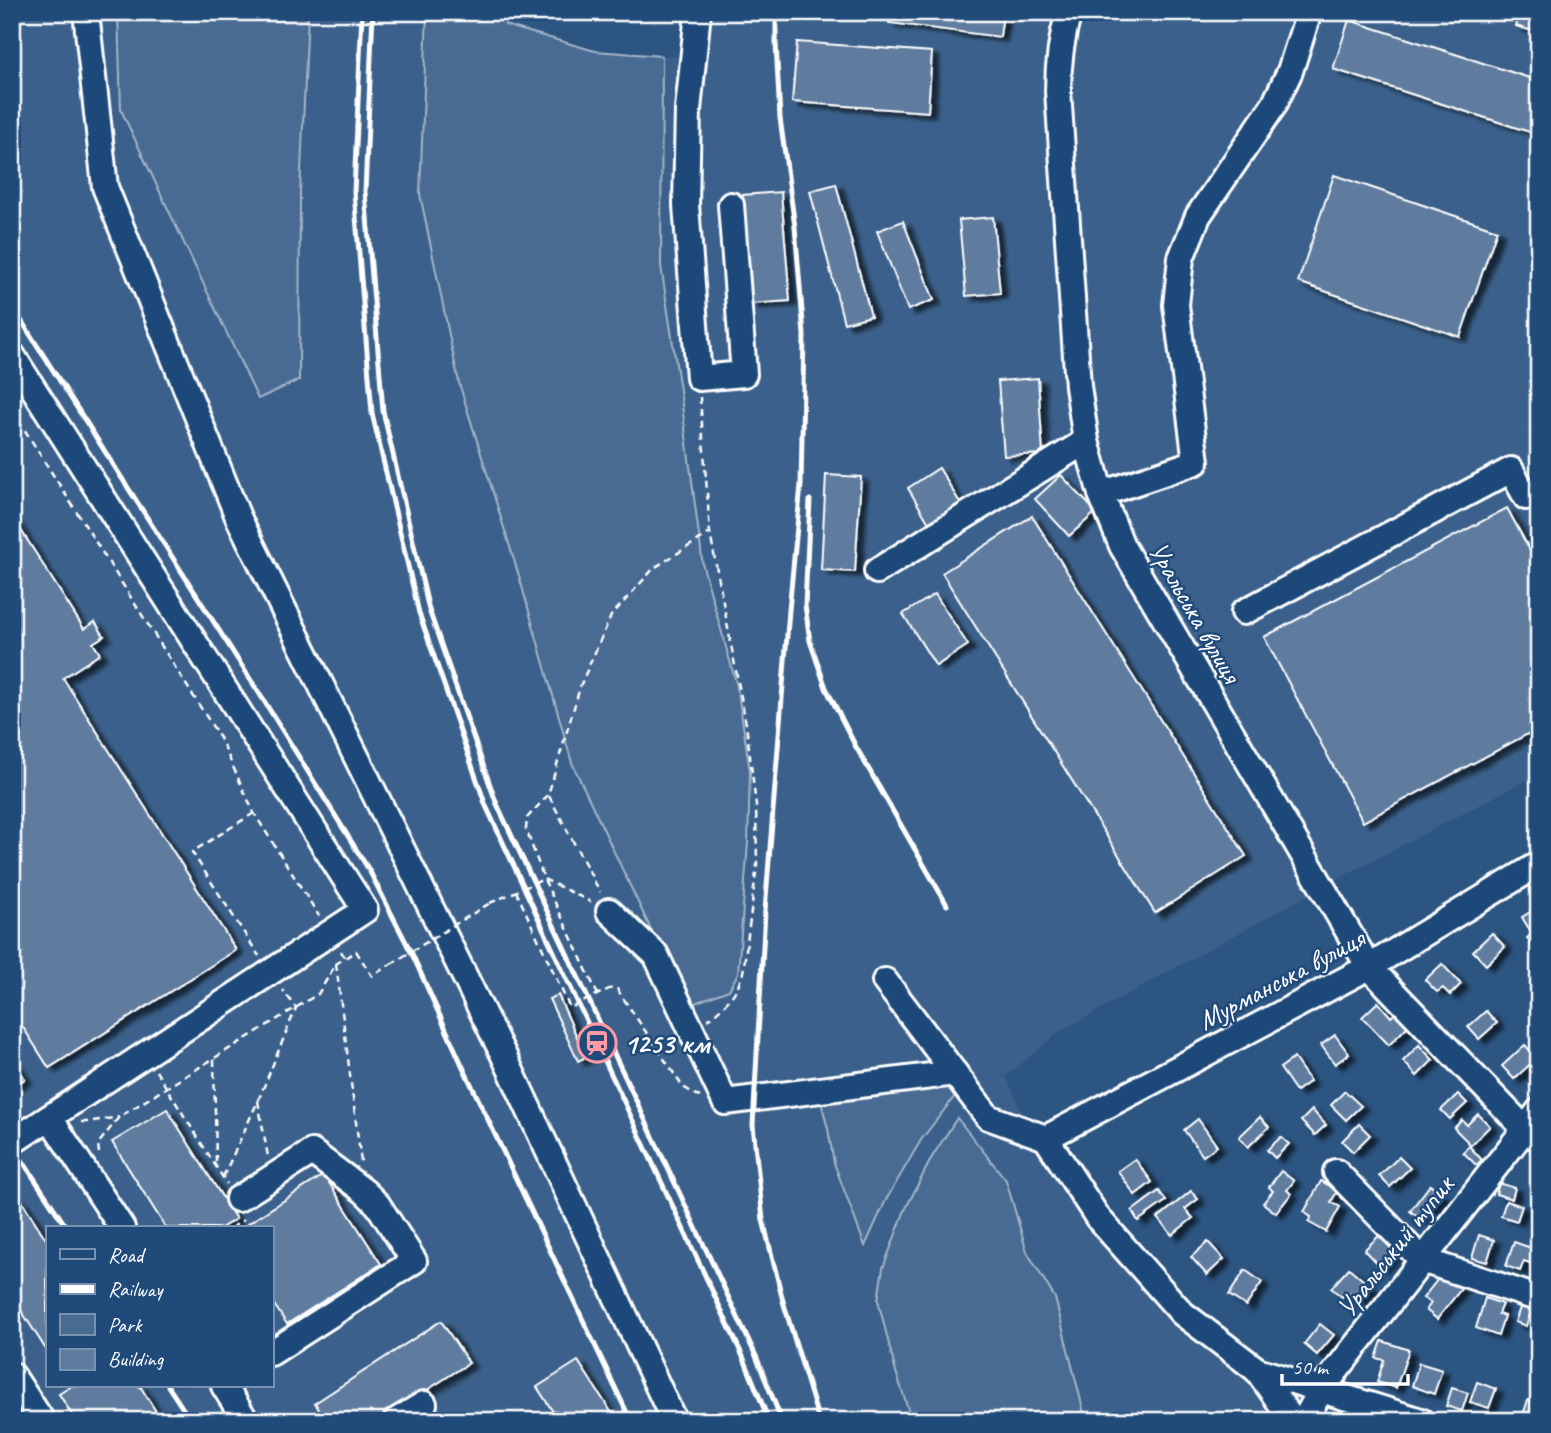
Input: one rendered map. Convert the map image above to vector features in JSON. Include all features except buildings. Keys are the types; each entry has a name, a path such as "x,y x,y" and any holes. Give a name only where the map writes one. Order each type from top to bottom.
{"street":[{"path":"86,12 105,187 238,517 505,1058 674,1421"},
{"path":"698,12 688,110 686,205 699,378 744,374 731,205"},
{"name":"Уральська вулиця","path":"1069,12 1058,62 1058,91 1078,386 1086,441 1101,494 1122,545 1369,967 1534,1126"},
{"path":"1101,494 1196,462 1176,304 1181,258 1198,216 1275,105 1290,71 1309,12"},
{"path":"12,355 365,910 12,1142"},
{"path":"877,571 1086,441"},
{"path":"1244,612 1511,470 1526,496 1539,489"},
{"name":"Мурманська вулиця","path":"1046,1138 1369,967 1539,864"},
{"path":"610,911 656,955 725,1102 955,1073"},
{"path":"885,981 988,1117 1046,1138 1098,1218 1182,1313 1257,1370 1293,1421"},
{"path":"50,1118 121,1226"},
{"name":"Уральський тупик","path":"1304,1421 1321,1390 1422,1260 1534,1126"},
{"path":"238,1199 312,1152 378,1205 414,1261 273,1352"},
{"path":"1336,1172 1422,1260 1531,1296"},
{"path":"1257,1370 1421,1421"},
{"path":"12,1375 42,1421"},
{"path":"225,1388 246,1421"},
{"path":"396,1421 424,1404"}],"path":[{"path":"693,1034 731,999 743,973 757,865 756,805 746,724 710,533 699,378"},
{"path":"12,410 220,738 254,813 345,958"},
{"path":"598,995 544,879 526,829 527,818 548,795 582,684 611,616 654,568 710,533"},
{"path":"548,795 610,911"},
{"path":"254,813 192,852 262,959"},
{"path":"99,1158 98,1144 119,1117 318,994 336,964 356,951 372,976 490,903 544,879 610,911"},
{"path":"516,891 570,1008 617,989 683,1087"},
{"path":"336,964 365,1192"},
{"path":"223,1177 296,1008"},
{"path":"214,1059 216,1166"},
{"path":"167,1088 238,1199"},
{"path":"258,1101 272,1178"}],"shaded area":[{"path":"12,12 508,12 505,25 595,51 701,58 706,12 1539,12 1539,774 1333,881 1061,1031 1006,1076 1031,1133 1251,1379 1279,1421 12,1421"}],"green space":[{"path":"118,12 308,12 300,193 299,380 258,399 121,110"},
{"path":"427,12 508,12 505,25 595,51 662,56 661,266 703,566 737,686 750,771 748,842 738,973 729,990 687,1006 572,763 519,576 459,383 420,194"},
{"path":"945,1084 958,1092 921,1140 886,1200 865,1246 834,1163 820,1098"},
{"path":"957,1118 1006,1180 1027,1252 1055,1298 1086,1421 912,1421 895,1369 878,1300 883,1268 905,1210 932,1157"}],"railway":[{"path":"362,12 354,192 372,413 419,613 486,806 745,1361 769,1421"},
{"path":"373,12 365,192 383,411 429,610 496,802 756,1356 782,1421"},
{"path":"776,12 780,118 795,227 804,335 801,485 765,911 753,1125 763,1220 783,1301 819,1421"},
{"path":"12,306 369,870 413,956 631,1421"},
{"path":"810,500 805,605 810,641 826,688 856,747 947,905"},
{"path":"12,1145 66,1226"},
{"path":"169,1388 191,1421"}],"place":[{"name":"1253 км","path":"597,1043"}]}
